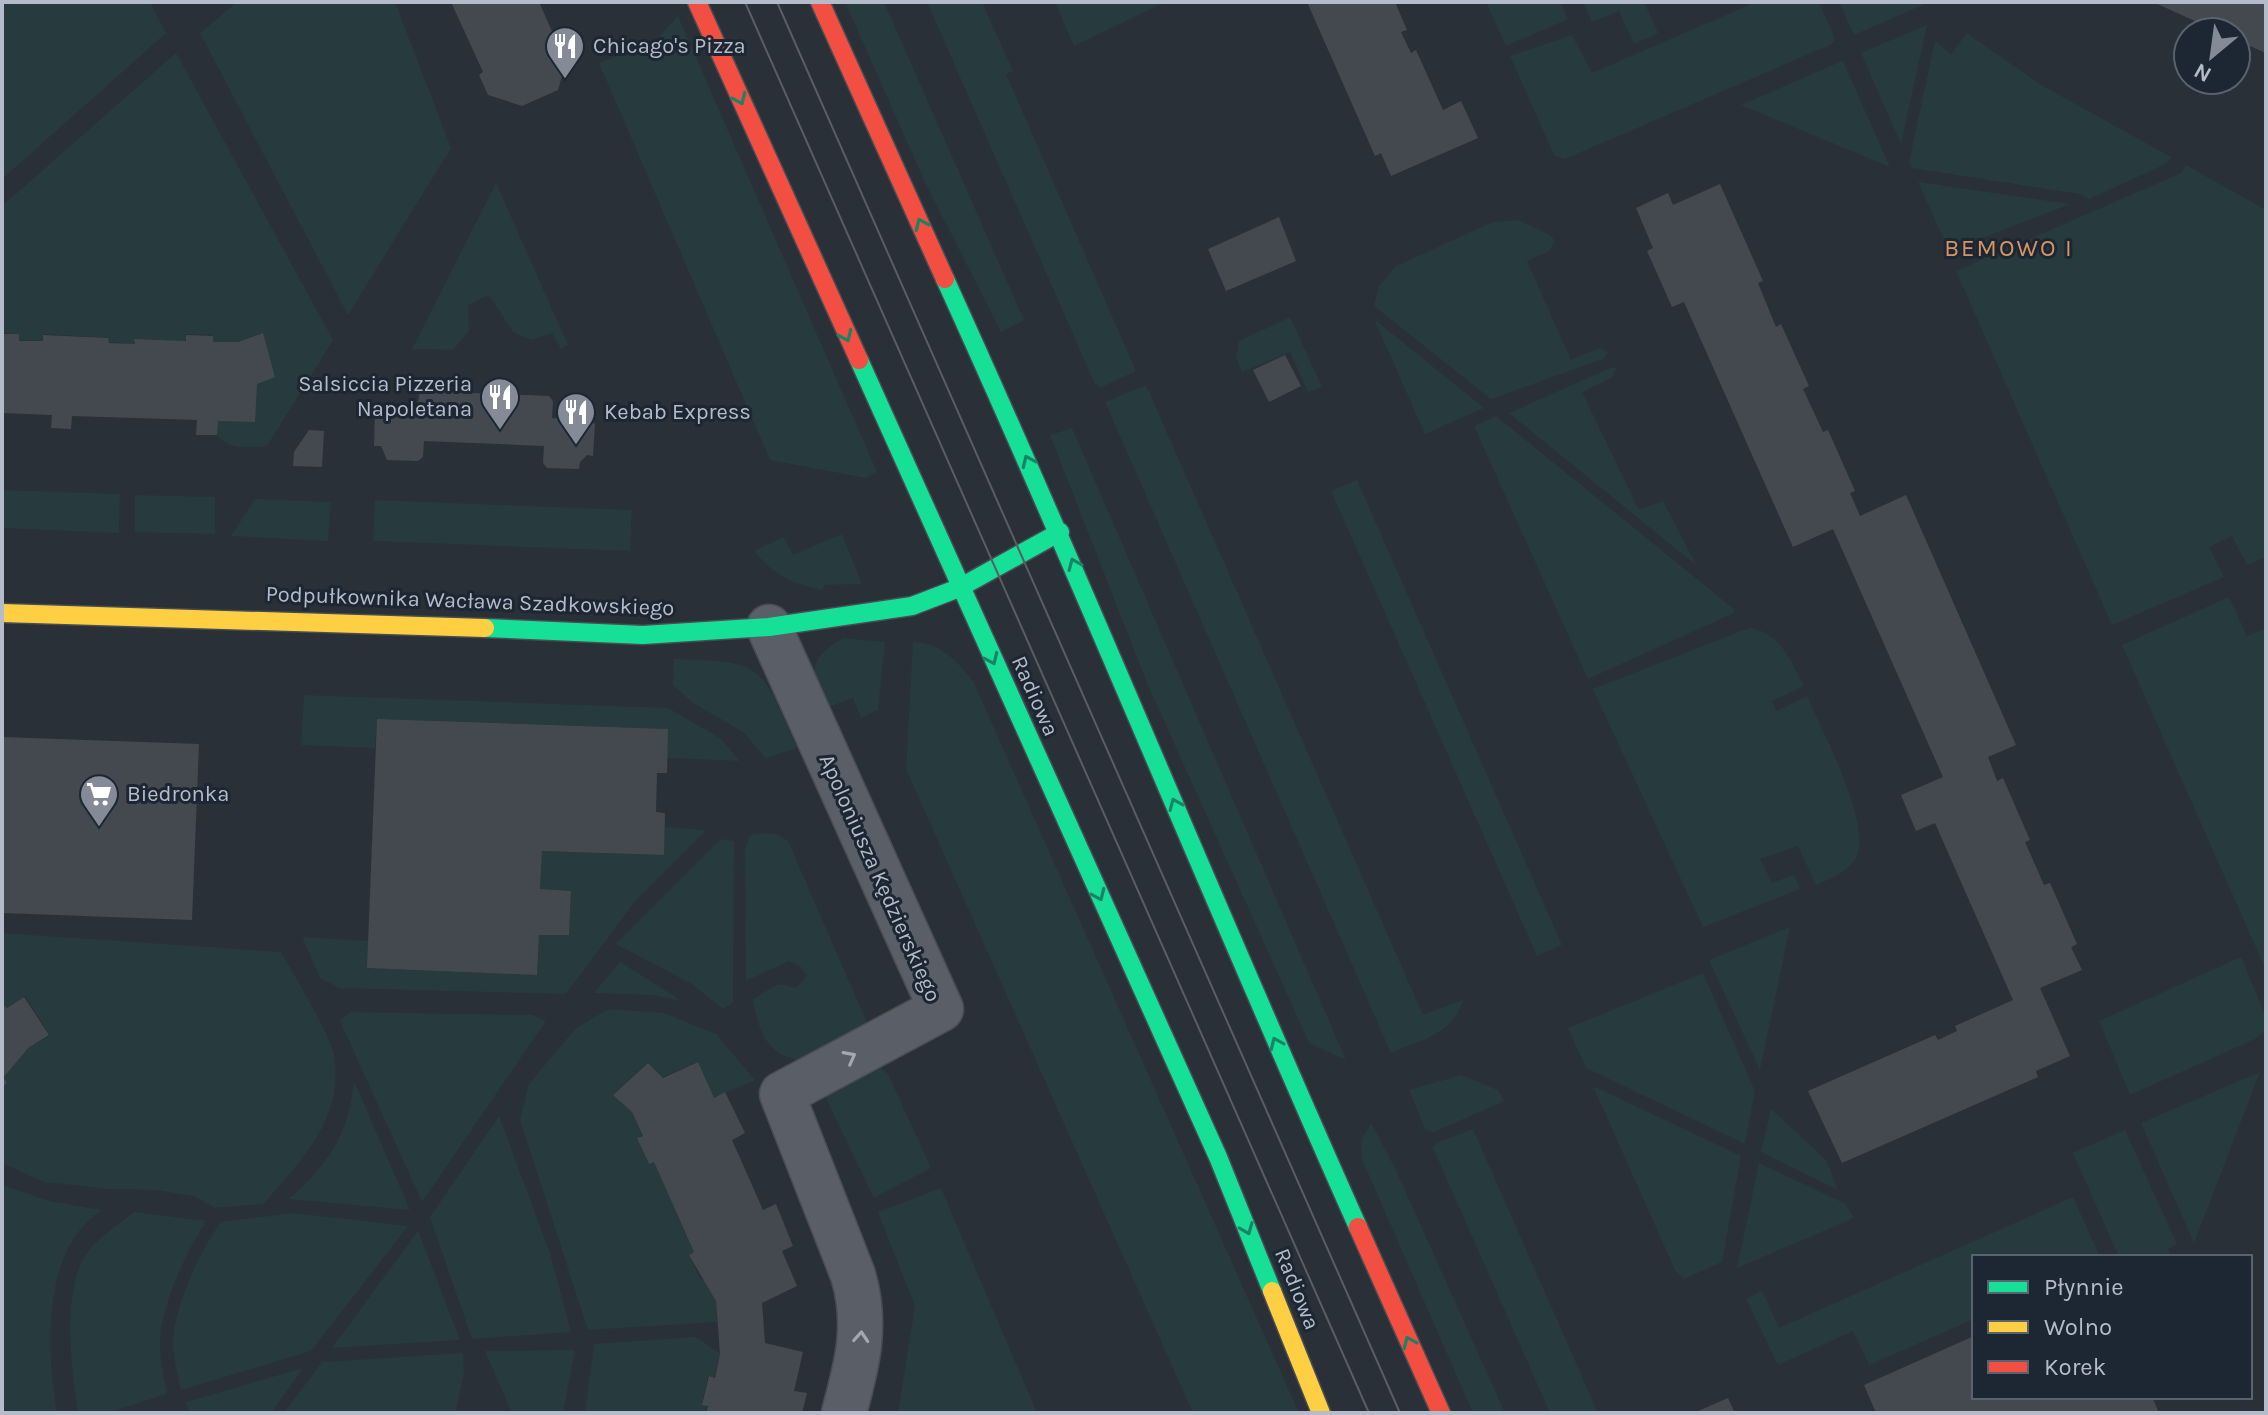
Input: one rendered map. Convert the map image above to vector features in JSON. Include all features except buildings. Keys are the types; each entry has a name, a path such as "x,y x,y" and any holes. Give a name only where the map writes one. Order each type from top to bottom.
{"street":[{"name":"Radiowa","path":"697,2 1218,1157 1321,1413"},
{"path":"820,2 1060,532 1274,1039 1441,1413"},
{"name":"Podpułkownika Wacława Szadkowskiego","path":"2,613 271,619 643,635 769,627 901,609 959,588 1060,532"},
{"name":"Apoloniusza Kędzierskiego","path":"769,627 941,1009 782,1094 853,1275 861,1306 860,1354 844,1413"}],"green space":[{"path":"2,2 150,2 166,33 2,179"},
{"path":"237,2 395,2 451,148 348,315 200,33"},
{"path":"845,2 884,2 1024,320 1001,332 923,178"},
{"path":"927,2 982,2 1013,71 1006,74 1136,371 1100,388 1095,384"},
{"path":"1055,2 1165,2 1074,46"},
{"path":"1486,2 1560,2 1568,19 1506,46"},
{"path":"1583,2 1644,2 1658,33 1634,44 1619,11 1592,22"},
{"path":"1756,2 1819,2 1835,39 1832,44 1565,159 1554,155 1510,56 1572,35 1592,73"},
{"path":"1839,2 1920,2 1923,5 1854,35"},
{"path":"678,16 877,472 866,478 770,460 599,63 655,41"},
{"path":"1927,25 1901,144 1861,53"},
{"path":"1967,33 2038,83 2171,157 2166,164 2089,199 2079,194 1912,168 1909,162 1935,41 1951,54"},
{"path":"176,53 333,340 267,446 233,445 216,434 217,421 257,383 275,377 262,333 237,342 213,342 212,335 186,334 185,341 134,339 134,344 108,342 107,338 43,334 42,341 18,340 18,334 2,333 2,206"},
{"path":"1843,61 1890,167 1741,105"},
{"path":"2186,165 2266,210 2266,557 2247,565 2232,536 2209,547 2224,577 2112,625 1956,271 2181,173"},
{"path":"1918,182 2070,204 1949,251"},
{"path":"496,183 568,345 561,349 552,333 531,340 513,332 489,295 468,305 469,331 453,350 412,349"},
{"path":"1519,220 1550,235 1555,241 1549,251 1527,261 1571,360 1599,348 1608,352 1603,359 1491,399 1374,306 1379,286 1396,266 1493,222"},
{"path":"1290,317 1322,387 1308,392 1290,352 1242,372 1236,358 1239,341"},
{"path":"1374,319 1484,408 1425,434"},
{"path":"1616,368 1611,378 1582,392 1639,510 1663,501 1697,566 1509,413"},
{"path":"1146,385 1423,1015 1463,1000 1459,1012 1444,1028 1391,1053 1105,402"},
{"path":"1496,416 1734,609 1734,613 1588,679 1474,426"},
{"path":"1072,428 1346,1060 1309,1043 1147,683 1050,435"},
{"path":"1357,480 1562,945 1537,956 1331,491"},
{"path":"2,490 120,494 119,533 2,528"},
{"path":"135,495 215,497 215,534 135,532"},
{"path":"255,499 331,502 328,541 231,536"},
{"path":"375,500 632,510 630,551 373,541"},
{"path":"842,534 862,584 824,585 823,590 802,585 776,572 754,551 783,537 793,555"},
{"path":"2229,597 2247,636 2266,628 2266,970 2122,645"},
{"path":"1749,628 1769,635 1777,642 1804,686 1772,701 1777,711 1807,696 1844,778 1858,824 1859,843 1856,858 1848,868 1816,885 1798,846 1760,859 1772,883 1794,875 1800,889 1703,927 1593,689"},
{"path":"843,638 885,642 878,710 861,718 853,698 826,708 817,685 815,667 818,660 823,652"},
{"path":"913,642 932,646 948,655 974,683 1299,1413 1193,1413 906,769"},
{"path":"674,659 728,662 757,674 767,685 797,748 765,758 743,732 693,703 673,685"},
{"path":"304,695 668,708 720,738 740,761 667,758 667,729 377,719 375,748 301,745"},
{"path":"665,827 706,830 635,901 566,994 339,988 320,978 302,937 368,941 368,968 537,975 539,935 569,934 571,891 540,889 542,851 663,855"},
{"path":"776,834 788,841 871,1032 802,1061 780,1053 766,1040 753,999 778,984 796,988 807,976 801,967 789,961 746,981 745,850 750,835"},
{"path":"721,839 734,841 733,1003 723,1009 692,984 616,944"},
{"path":"1790,927 1760,1070 1709,960"},
{"path":"2,933 281,952 326,1034 334,1055 336,1078 333,1099 316,1137 305,1155 263,1204 215,1208 194,1196 155,1190 44,1182 2,1163 2,1088 7,1081 2,1078 27,1048 50,1036 25,996 7,1008 2,1004"},
{"path":"2241,957 2266,1017 2266,1029 2255,1039 2130,1095 2099,1021"},
{"path":"620,962 682,1001 652,995 594,993"},
{"path":"1703,973 1755,1091 1745,1144 1586,1068 1568,1028"},
{"path":"608,1009 664,1013 716,1034 755,1080 713,1098 697,1062 662,1077 647,1063 613,1094 632,1112 642,1135 637,1138 648,1163 654,1162 694,1252 689,1255 701,1280 706,1278 716,1301 717,1322 588,1330 520,1120 529,1084 575,1029"},
{"path":"350,1012 532,1015 546,1021 422,1202 340,1021"},
{"path":"881,1068 888,1074 931,1168 874,1198 823,1092"},
{"path":"2260,1072 2194,1243 2141,1123"},
{"path":"1461,1075 1498,1090 1504,1101 1434,1132 1425,1129 1409,1090"},
{"path":"354,1081 410,1210 289,1199 325,1161 342,1133"},
{"path":"1593,1086 1741,1156 1722,1262 1684,1279 1675,1270"},
{"path":"1771,1109 1826,1160 1838,1190 1761,1152"},
{"path":"499,1116 550,1253 571,1332 472,1339 430,1217"},
{"path":"1371,1123 1395,1168 1505,1413 1473,1413 1361,1157 1362,1139"},
{"path":"1473,1129 1598,1413 1550,1413 1433,1148 1437,1143"},
{"path":"2125,1130 2177,1244 2168,1249 2170,1255 2118,1255 2073,1153"},
{"path":"1759,1163 1846,1204 1854,1218 1737,1268"},
{"path":"2,1185 49,1201 102,1210 81,1228 67,1250 59,1271 51,1319 57,1413 2,1413"},
{"path":"941,1188 1037,1413 898,1413 915,1306 878,1212"},
{"path":"2073,1197 2099,1255 1972,1255 1972,1320 1869,1365 1853,1331 1778,1365 1746,1299 1762,1291 1779,1328"},
{"path":"134,1212 206,1221 182,1266 163,1319 160,1350 167,1394 106,1413 78,1413 70,1328 75,1283 81,1264 91,1248"},
{"path":"294,1213 408,1226 311,1351 181,1390 173,1346 177,1315 196,1264 213,1234 221,1222"},
{"path":"418,1231 460,1340 332,1348"},
{"path":"695,1337 720,1353 714,1377 708,1376 702,1403 707,1405 706,1413 585,1413 594,1344"},
{"path":"575,1350 563,1413 512,1413 485,1351"},
{"path":"463,1353 464,1374 455,1413 284,1413 322,1362"},
{"path":"303,1368 271,1413 190,1413 186,1402"}],"tram line":[{"path":"745,2 1369,1413"},
{"path":"777,2 1400,1413"}],"traffic: fast":[{"path":"945,279 1358,1227"},
{"path":"859,360 1218,1157 1272,1291"},
{"path":"485,628 643,635 769,627 912,606 959,588 1060,532"}],"traffic: slow":[{"path":"2,613 485,628"},
{"path":"1272,1291 1321,1413"}],"traffic: jam":[{"path":"697,2 859,360"},
{"path":"820,2 945,279"},
{"path":"1358,1227 1441,1413"}],"place":[{"name":"Chicago's Pizza","path":"565,80"},
{"name":"Salsiccia Pizzeria Napoletana","path":"500,431"},
{"name":"Kebab Express","path":"576,446"},
{"name":"Biedronka","path":"99,828"}],"district":[{"name":"BEMOWO I","path":"2009,248"}]}
